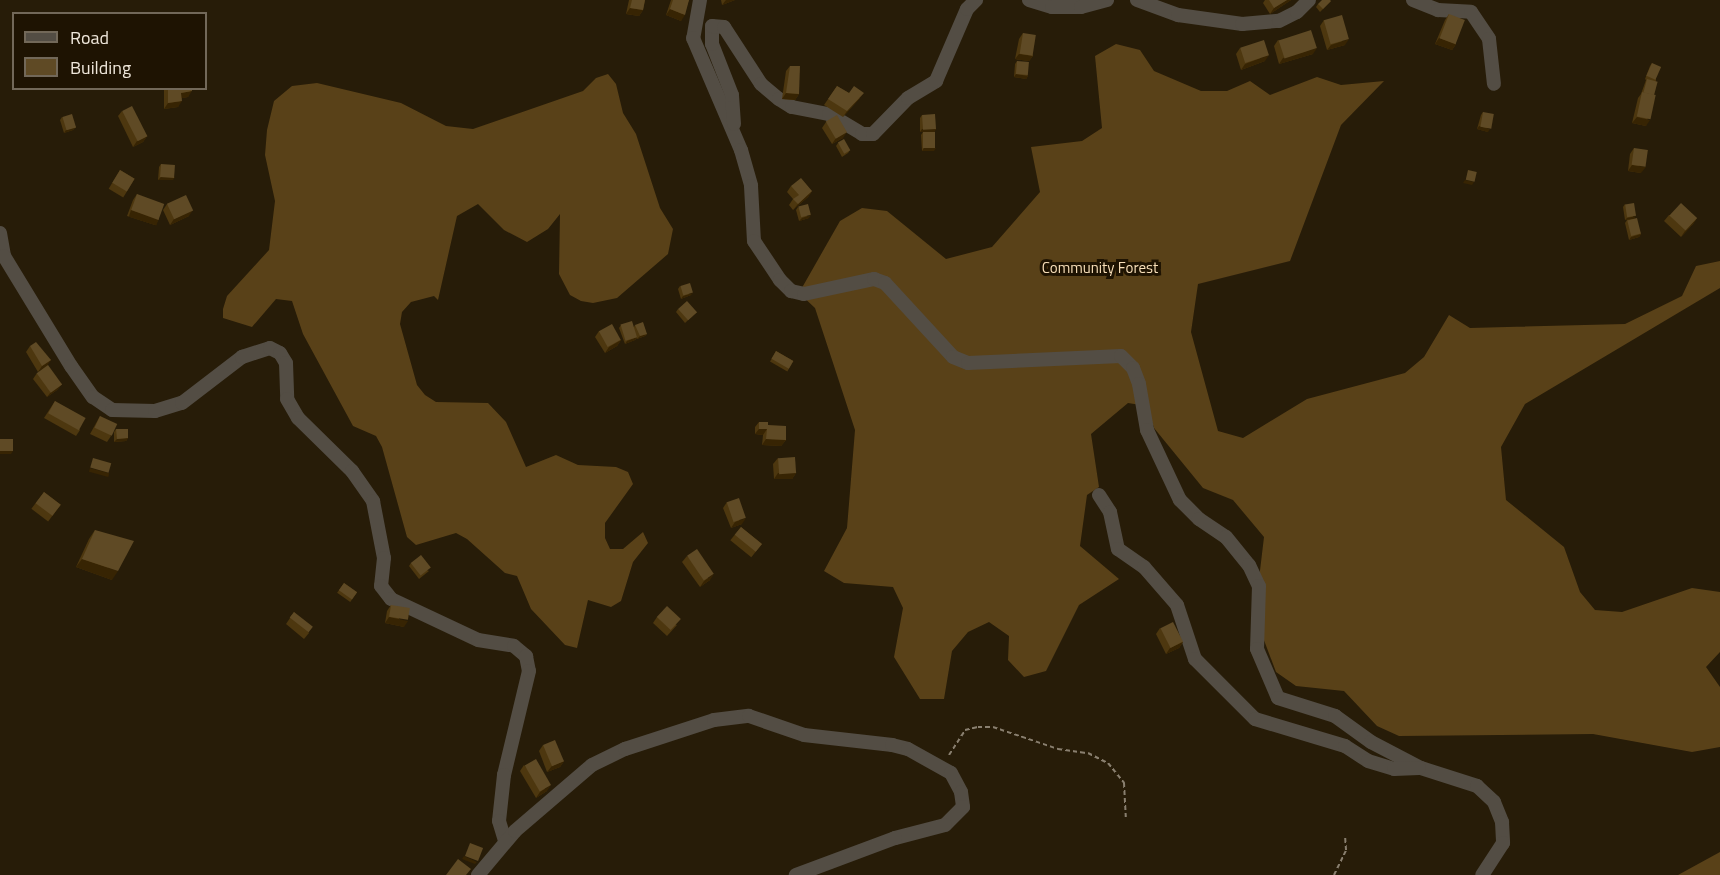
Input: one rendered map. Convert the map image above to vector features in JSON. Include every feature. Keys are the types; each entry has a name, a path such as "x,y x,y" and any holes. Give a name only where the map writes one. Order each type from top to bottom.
{"street":[{"path":"699,0 693,38 733,133 752,186 753,241 762,259 791,291 804,294 874,279 885,283 953,357 968,363 1120,356 1133,368 1140,384 1147,430 1180,500 1226,537 1249,565 1259,586 1257,649 1278,698 1335,716 1371,742 1421,768 1470,783 1494,802 1503,843 1482,875"},
{"path":"733,133 732,95 712,44 712,26 724,27 761,84 779,99 792,107 829,114 862,134 873,134 908,98 936,81 967,9 976,0"},
{"path":"1029,0 1052,7 1081,7 1107,0"},
{"path":"1137,0 1178,15 1242,24 1279,21 1297,12 1309,0"},
{"path":"1413,0 1438,10 1471,12 1489,39 1494,84"},
{"path":"0,233 4,256 71,366 93,396 112,410 155,411 182,404 242,357 270,348 280,353 286,363 287,399 298,418 352,471 373,501 384,558 381,586 391,599 478,640 514,646 526,657 526,686 504,775 499,821 505,841"},
{"path":"1099,495 1110,512 1118,549 1144,567 1178,605 1195,659 1255,719 1337,743 1368,761 1394,769 1421,768"},
{"path":"478,875 505,841 554,795 592,765 625,750 714,720 749,716 804,735 892,745 908,749 951,773 961,792 963,807 945,825 895,838 796,875"}],"path":[{"path":"951,773 949,754 965,730 993,727 1058,749 1088,753 1108,763 1124,783 1125,817"},
{"path":"1334,875 1346,850 1345,837"}],"green space":[{"name":"Community Forest","path":"1116,44 1140,50 1154,71 1201,91 1227,91 1250,81 1270,95 1317,77 1341,85 1384,81 1341,125 1290,261 1198,284 1191,332 1218,431 1243,438 1307,399 1405,373 1424,357 1449,315 1470,328 1625,324 1682,296 1696,266 1720,261 1720,288 1525,404 1501,447 1506,500 1564,547 1580,592 1595,610 1622,612 1692,588 1720,592 1720,652 1706,667 1720,687 1720,747 1692,752 1593,734 1399,736 1377,726 1344,691 1296,686 1276,672 1259,627 1256,604 1264,537 1233,500 1203,488 1154,428 1147,406 1128,403 1091,434 1099,487 1087,495 1080,546 1119,579 1079,605 1046,671 1024,677 1008,660 1009,636 989,622 968,632 952,651 944,699 920,699 894,657 903,608 893,587 844,583 824,571 847,528 855,430 815,308 799,293 840,221 862,208 887,211 946,259 992,247 1040,192 1031,147 1082,141 1102,128 1095,56"},
{"path":"608,74 616,84 623,113 636,134 660,208 673,229 668,254 617,298 593,303 581,301 570,295 559,274 560,214 548,229 527,242 504,230 478,204 457,216 438,300 434,296 411,302 402,312 400,324 417,385 425,395 436,402 488,403 506,422 526,467 556,455 578,465 616,467 628,472 633,484 605,523 605,538 610,549 623,549 643,532 648,543 633,562 621,601 611,607 588,600 577,648 565,645 531,609 517,576 505,573 467,539 456,533 416,545 407,537 382,447 376,436 353,426 303,334 292,301 276,299 252,327 223,318 223,309 227,296 269,250 275,201 265,155 267,130 274,101 292,86 317,83 401,103 446,126 473,129 583,91 596,78"},
{"path":"1720,852 1720,875 1678,875"}],"building":[{"path":"632,0 645,0 643,10 630,8"},
{"path":"673,0 689,0 685,15 670,9"},
{"path":"1269,0 1287,0 1274,8"},
{"path":"1322,0 1331,1 1323,9 1318,4"},
{"path":"1449,14 1465,20 1456,44 1440,38"},
{"path":"1342,15 1349,39 1331,44 1324,20"},
{"path":"1311,30 1317,48 1285,59 1279,41"},
{"path":"1023,33 1036,35 1033,56 1020,54"},
{"path":"1264,40 1269,55 1245,63 1240,48"},
{"path":"1017,61 1029,62 1028,75 1016,74"},
{"path":"1652,63 1661,67 1655,80 1646,76"},
{"path":"790,66 800,66 799,94 786,93"},
{"path":"1647,79 1658,82 1654,95 1643,93"},
{"path":"837,86 849,93 854,86 864,93 847,111 828,99"},
{"path":"168,90 192,90 181,93 182,101 168,103"},
{"path":"1642,92 1656,95 1650,119 1637,116"},
{"path":"132,106 147,136 138,141 122,111"},
{"path":"1483,112 1494,114 1491,129 1480,127"},
{"path":"72,114 76,127 67,130 62,117"},
{"path":"935,114 936,129 923,130 922,115"},
{"path":"837,115 847,132 836,139 826,122"},
{"path":"923,132 935,132 935,148 923,148"},
{"path":"844,139 850,150 844,154 838,142"},
{"path":"1634,148 1648,150 1645,167 1632,165"},
{"path":"161,164 175,165 174,178 160,177"},
{"path":"120,170 135,179 127,192 112,183"},
{"path":"1468,170 1477,172 1475,182 1466,180"},
{"path":"801,178 812,191 798,204 793,199 799,195 791,186"},
{"path":"137,194 164,204 158,220 131,210"},
{"path":"186,195 193,210 174,219 167,204"},
{"path":"1634,203 1636,216 1627,217 1625,204"},
{"path":"1681,203 1697,218 1685,230 1669,215"},
{"path":"808,204 811,215 801,217 798,207"},
{"path":"1637,218 1641,234 1631,236 1627,220"},
{"path":"690,283 693,293 683,295 680,286"},
{"path":"687,301 697,312 688,320 678,309"},
{"path":"632,321 637,337 625,341 621,325"},
{"path":"643,322 647,334 640,336 635,325"},
{"path":"612,324 621,340 608,347 599,331"},
{"path":"36,342 51,360 42,366 30,346"},
{"path":"776,351 793,361 789,369 772,359"},
{"path":"48,365 62,384 51,393 37,373"},
{"path":"55,401 86,418 79,430 48,413"},
{"path":"100,416 117,424 112,436 95,428"},
{"path":"759,422 786,426 786,440 766,439 767,429 759,429"},
{"path":"116,429 128,429 128,438 117,439"},
{"path":"0,439 13,439 13,451 0,451"},
{"path":"795,457 796,473 779,474 778,458"},
{"path":"93,458 111,463 109,473 90,468"},
{"path":"44,492 61,505 52,516 36,503"},
{"path":"739,498 746,518 734,522 727,502"},
{"path":"741,527 762,544 756,552 735,535"},
{"path":"95,530 134,541 118,571 82,559"},
{"path":"697,549 714,574 704,581 687,556"},
{"path":"421,555 431,568 421,576 411,563"},
{"path":"344,583 357,592 352,600 339,590"},
{"path":"391,605 410,608 408,620 389,617"},
{"path":"667,606 681,619 671,630 657,617"},
{"path":"294,612 313,627 309,632 290,618"},
{"path":"1173,622 1183,642 1171,648 1161,628"},
{"path":"555,740 564,761 552,766 543,745"},
{"path":"536,759 551,785 540,791 525,766"},
{"path":"470,843 483,848 478,861 465,856"},
{"path":"458,859 471,869 466,875 446,875"}]}
